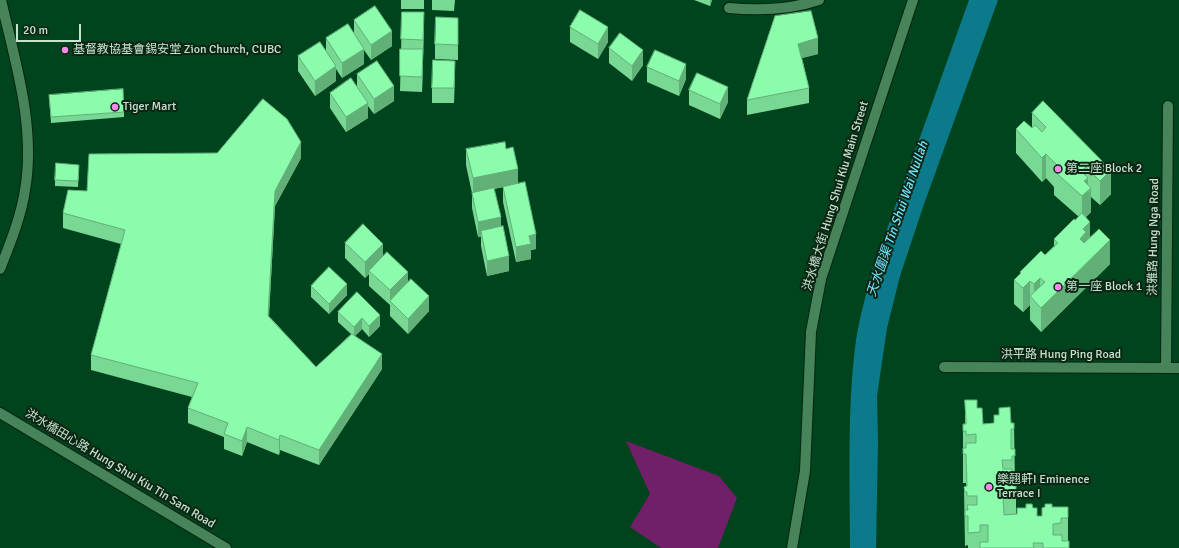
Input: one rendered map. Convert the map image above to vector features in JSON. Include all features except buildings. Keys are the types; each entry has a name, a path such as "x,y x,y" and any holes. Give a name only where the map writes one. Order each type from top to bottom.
{"street":[{"path":"0,269 21,210 26,189 29,152 28,133 20,83 1,0"},
{"path":"729,8 754,10 780,9 819,0"},
{"name":"洪水橋大街 Hung Shui Kiu Main Street","path":"792,548 805,471 811,332 821,279 913,0"},
{"name":"洪雅路 Hung Nga Road","path":"1166,368 1168,106"},
{"name":"洪平路 Hung Ping Road","path":"944,367 1179,368"},
{"name":"洪水橋田心路 Hung Shui Kiu Tin Sam Road","path":"0,413 226,548"}],"shaded area":[{"path":"626,441 719,476 737,498 718,548 661,548 630,527 650,494"}],"water":[{"name":"天水圍渠 Tin Shui Wai Nullah","path":"969,0 998,0 924,204 900,276 887,328 877,396 878,442 876,548 850,548 851,391 856,340 860,321 874,266"}],"place":[{"name":"基督教協基會錫安堂 Zion Church, CUBC","path":"65,50"},
{"name":"Tiger Mart","path":"115,107"},
{"name":"第二座 Block 2","path":"1058,169"},
{"name":"第一座 Block 1","path":"1058,287"},
{"name":"樂翹軒I Eminence Terrace I","path":"989,487"}]}
